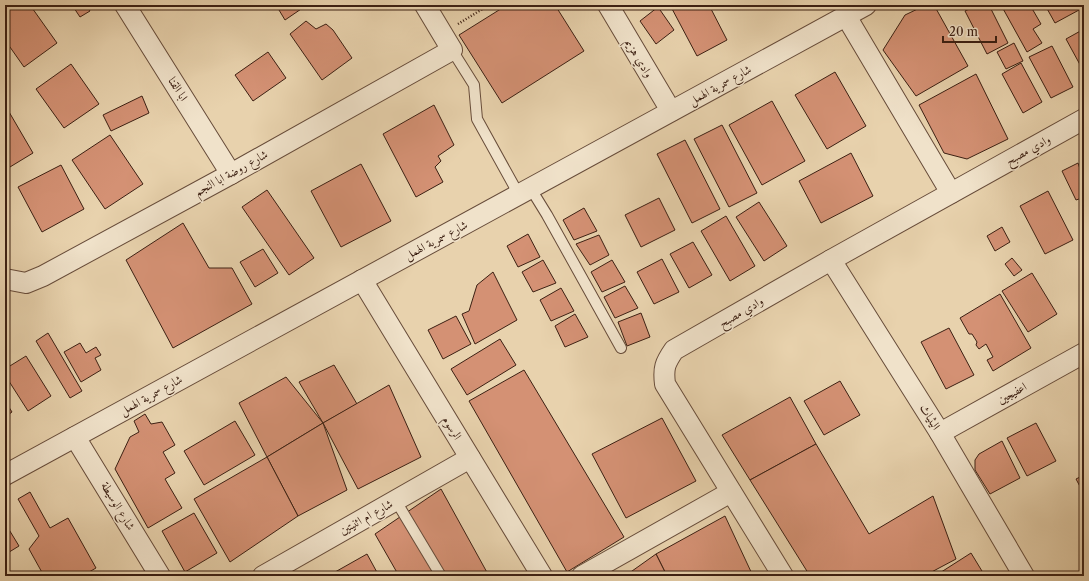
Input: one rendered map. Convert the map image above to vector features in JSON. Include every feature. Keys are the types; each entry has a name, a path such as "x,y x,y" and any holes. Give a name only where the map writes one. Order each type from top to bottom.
{"street":[{"name":"ابا القنا","path":"125,5 230,174"},
{"path":"425,5 448,42"},
{"name":"وادي هزيم","path":"608,5 671,111"},
{"name":"شارع سمرية الهمل","path":"5,475 866,5"},
{"path":"846,16 950,193"},
{"name":"شارع روضة ابا النجم","path":"5,279 9,281 26,283 43,276 230,174 448,42"},
{"name":"وادي مصبح","path":"783,576 665,384 664,372 667,361 674,350 950,193 1084,119"},
{"name":"اليثياث","path":"832,260 940,432 1024,576"},
{"name":"الرسوم","path":"362,280 542,576"},
{"name":"اعفيجين","path":"940,432 1084,353"},
{"name":"شارع الوسيطة","path":"75,437 160,576"},
{"name":"شارع ام اثنيتين","path":"262,576 470,458"},
{"path":"582,576 731,492"}],"lane":[{"path":"448,42 474,85 476,119 525,192 547,215 621,348"},
{"path":"396,501 441,576"}],"path":[{"path":"448,42 489,5"}],"building":[{"path":"10,5 30,5 57,43 24,67 5,40 5,8"},
{"path":"72,5 86,5 90,11 80,17"},
{"path":"276,5 307,5 285,20"},
{"path":"507,5 555,5 584,51 502,103 459,35"},
{"path":"670,5 709,5 727,40 697,56"},
{"path":"926,5 934,5 968,66 916,96 883,50 905,15"},
{"path":"978,5 989,5 1008,43 987,54 965,11"},
{"path":"1001,5 1030,5 1041,24 1033,29 1042,43 1027,52"},
{"path":"1045,5 1076,5 1079,10 1055,23"},
{"path":"658,7 674,30 656,44 640,21"},
{"path":"306,21 316,29 326,24 333,30 352,58 322,80 290,34"},
{"path":"1084,29 1084,72 1066,39"},
{"path":"1014,43 1023,61 1006,69 997,52"},
{"path":"1052,46 1073,87 1051,98 1029,57"},
{"path":"268,52 286,78 253,101 235,75"},
{"path":"1021,63 1042,102 1023,113 1002,74"},
{"path":"71,64 99,104 64,128 36,89"},
{"path":"835,72 866,126 827,149 795,95"},
{"path":"976,74 1008,139 967,159 944,153 919,105"},
{"path":"142,96 149,113 111,131 103,115"},
{"path":"772,101 805,161 762,185 729,125"},
{"path":"5,105 33,153 5,170"},
{"path":"434,105 454,145 438,156 441,161 435,167 443,182 416,197 383,134"},
{"path":"722,125 757,193 729,207 694,139"},
{"path":"110,135 143,184 105,209 72,160"},
{"path":"685,140 720,209 692,223 657,154"},
{"path":"851,153 873,196 821,223 799,181"},
{"path":"1078,163 1080,169 1084,167 1084,201 1082,198 1076,200 1062,171"},
{"path":"361,164 391,221 341,247 311,191"},
{"path":"61,165 84,209 42,232 18,187"},
{"path":"267,190 314,258 289,275 242,207"},
{"path":"1048,191 1073,240 1045,254 1020,206"},
{"path":"659,198 675,230 641,247 625,215"},
{"path":"759,202 787,246 764,261 736,217"},
{"path":"584,208 597,231 574,240 563,220"},
{"path":"726,216 755,266 730,281 701,231"},
{"path":"183,223 209,268 232,268 252,304 173,348 126,260"},
{"path":"1002,227 1010,242 995,251 987,236"},
{"path":"528,234 540,257 518,267 507,246"},
{"path":"599,235 609,255 590,265 576,244"},
{"path":"693,242 712,275 689,288 670,254"},
{"path":"263,249 278,273 255,287 240,262"},
{"path":"1012,258 1022,270 1014,276 1005,264"},
{"path":"662,259 679,292 654,304 637,272"},
{"path":"543,260 556,283 533,292 522,272"},
{"path":"612,260 625,282 602,292 591,272"},
{"path":"493,272 517,320 475,344 462,314 469,311 477,285"},
{"path":"1032,273 1057,314 1028,332 1002,291"},
{"path":"625,286 638,308 615,318 604,297"},
{"path":"561,288 574,311 551,321 540,300"},
{"path":"1000,294 1031,348 993,371 987,360 993,357 986,344 979,349 976,345 977,342 972,334 969,334 960,318"},
{"path":"641,313 650,337 627,346 618,322"},
{"path":"575,314 588,337 565,347 555,326"},
{"path":"456,316 471,344 443,359 428,330"},
{"path":"949,328 974,375 946,389 921,342"},
{"path":"48,333 82,391 70,398 36,341"},
{"path":"500,339 516,365 467,395 451,369"},
{"path":"80,343 86,353 96,347 101,355 95,358 101,370 81,382 64,352"},
{"path":"26,356 51,396 28,411 5,375 5,369"},
{"path":"334,365 357,404 323,423 299,382"},
{"path":"524,370 624,537 567,572 469,401"},
{"path":"286,377 323,423 267,457 239,403"},
{"path":"840,381 860,415 824,435 804,401"},
{"path":"389,385 421,457 358,489 323,423"},
{"path":"790,397 816,444 750,480 722,435"},
{"path":"5,401 12,412 5,417"},
{"path":"145,414 151,424 162,422 175,445 163,452 175,473 165,479 182,508 148,528 115,469 130,437 139,432 134,421"},
{"path":"662,418 696,481 626,518 592,454"},
{"path":"235,421 255,455 204,485 184,451"},
{"path":"323,423 347,490 298,516 267,457"},
{"path":"1036,423 1056,461 1027,476 1007,438"},
{"path":"1002,441 1020,478 990,494 975,470 975,460 979,454"},
{"path":"816,444 869,534 933,496 956,559 924,576 810,576 750,480"},
{"path":"267,457 298,516 230,562 194,499"},
{"path":"1084,475 1084,494 1076,479"},
{"path":"441,489 489,576 399,576 375,534"},
{"path":"30,492 50,528 68,518 96,568 82,576 44,576 29,549 39,536 18,499"},
{"path":"194,513 217,553 185,572 162,531"},
{"path":"725,516 753,576 667,576 656,554"},
{"path":"5,523 19,546 6,554 5,552"},
{"path":"971,553 985,576 935,576"},
{"path":"367,554 379,576 328,576"},
{"path":"656,554 667,576 625,576"}]}
